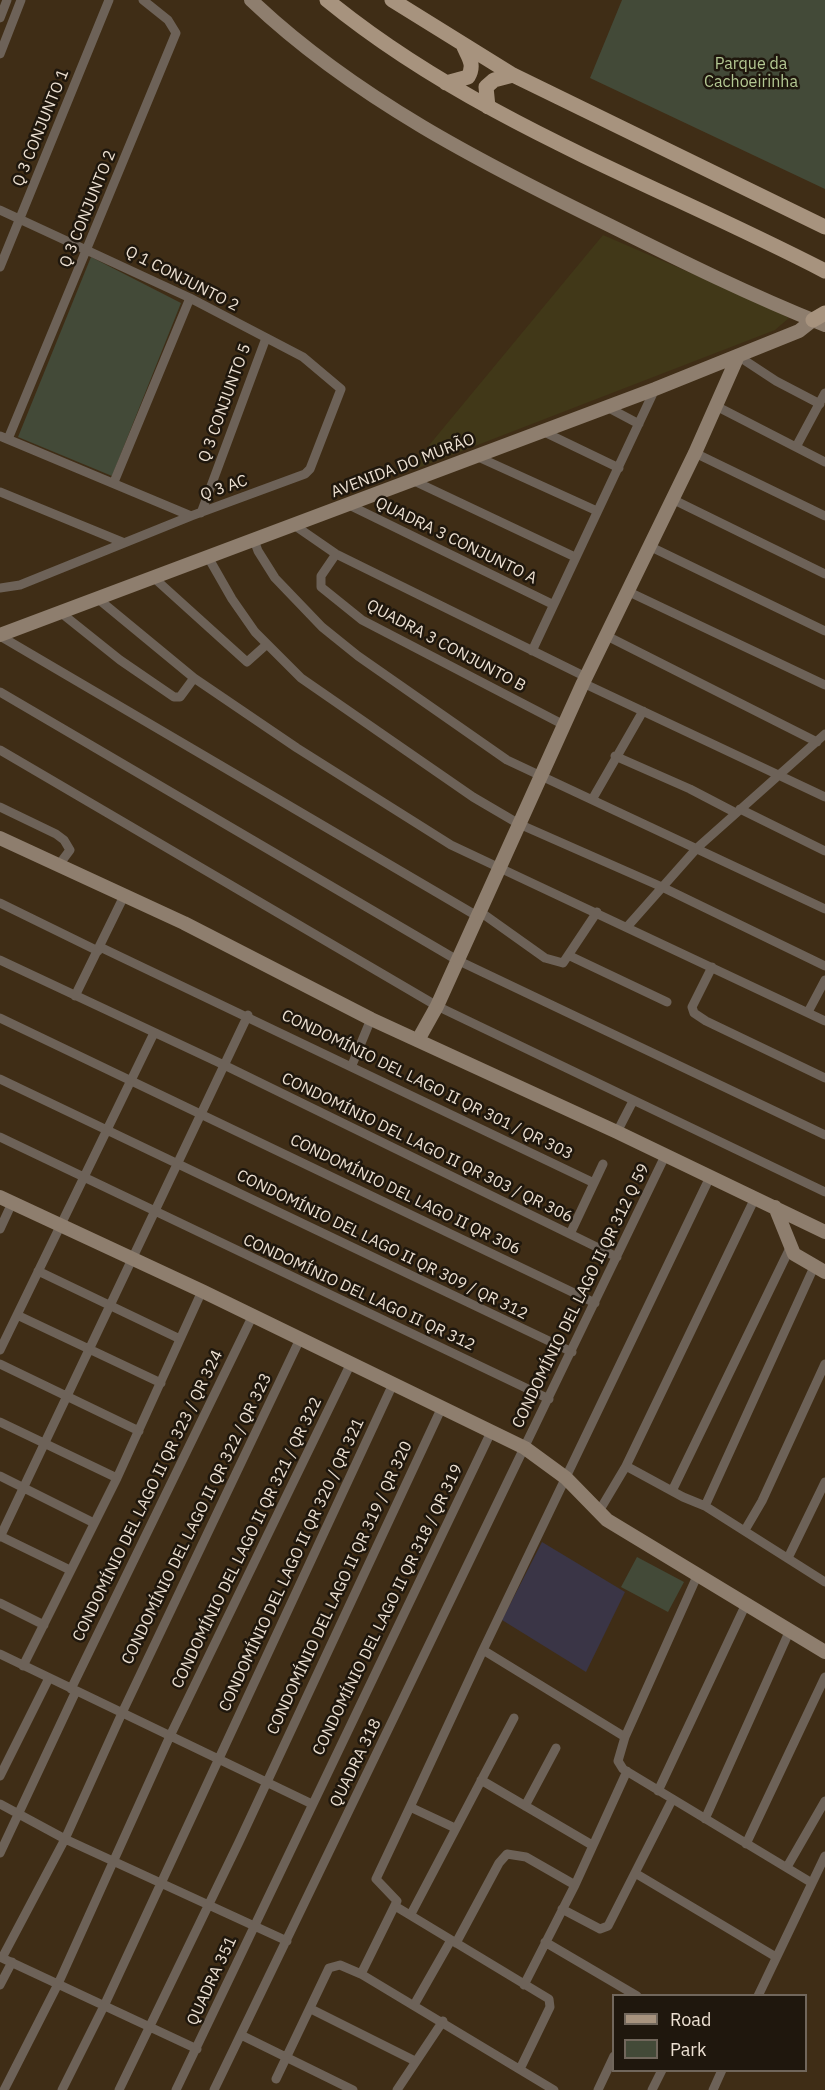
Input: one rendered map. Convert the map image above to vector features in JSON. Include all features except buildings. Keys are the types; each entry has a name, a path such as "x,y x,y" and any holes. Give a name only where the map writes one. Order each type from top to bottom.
{"main road":[{"path":"327,0 359,25 446,83 488,107 564,147 825,271"},
{"path":"392,0 464,47 513,75 825,227"},
{"path":"446,83 468,77 472,64 464,47"},
{"path":"488,107 486,87 494,80 513,75"},
{"path":"811,264 825,285"}],"street":[{"path":"7,0 0,19 12,25"},
{"path":"0,54 21,0"},
{"name":"Q 3 CONJUNTO 1","path":"0,267 109,0"},
{"name":"Q 3 CONJUNTO 2","path":"4,437 88,249 176,33 168,20 143,0"},
{"path":"250,0 320,59 444,141 683,261 822,316"},
{"name":"Q 1 CONJUNTO 2","path":"0,210 190,298 303,357 341,389 310,469"},
{"path":"114,482 190,298"},
{"name":"AVENIDA DO MURÃO","path":"0,635 540,430 655,389 799,331 822,316"},
{"name":"Q 3 CONJUNTO 5","path":"201,513 266,338"},
{"path":"418,1040 437,1006 584,680 695,453 738,356 776,381 820,404"},
{"path":"532,651 552,604 655,389"},
{"path":"796,447 825,393"},
{"path":"716,406 825,462"},
{"path":"607,407 639,424"},
{"path":"540,430 619,468"},
{"name":"Q 3 AC","path":"4,437 191,516 285,483 310,469"},
{"path":"695,453 825,516"},
{"path":"476,456 597,511"},
{"path":"412,480 575,557"},
{"path":"0,492 122,542"},
{"path":"672,499 825,574"},
{"name":"QUADRA 3 CONJUNTO A","path":"347,504 552,604"},
{"path":"0,588 20,585 191,516"},
{"path":"294,525 336,554 532,651 643,711 825,797"},
{"path":"254,540 267,567 292,597 340,642 507,760 541,777 593,798 825,909"},
{"path":"649,546 825,631"},
{"name":"QUADRA 3 CONJUNTO B","path":"336,554 321,576 321,587 362,620 564,725"},
{"path":"208,557 237,608 266,645 327,697 473,797 519,824 662,887 825,966"},
{"path":"153,577 247,662 266,645"},
{"path":"627,591 825,684"},
{"path":"97,598 194,678 372,796 451,844 825,1020"},
{"path":"60,612 120,660 174,697 180,697 194,678"},
{"path":"0,635 478,914 555,963 563,963 570,956 597,912"},
{"path":"605,635 816,742"},
{"path":"0,692 457,960 825,1135"},
{"path":"593,798 615,756 643,711"},
{"path":"627,927 697,848 825,734"},
{"path":"0,750 437,1006 825,1192"},
{"path":"615,756 825,851"},
{"path":"0,807 64,840 70,850 58,866"},
{"path":"0,838 184,923 371,1019 617,1132 825,1233"},
{"path":"75,996 124,896"},
{"name":"CONDOMÍNIO DEL LAGO II QR 301 / QR 303","path":"0,903 248,1015 594,1183"},
{"path":"570,956 667,1002"},
{"name":"CONDOMÍNIO DEL LAGO II QR 303 / QR 306","path":"0,960 224,1065 617,1257"},
{"path":"712,967 692,1007 694,1013 706,1022 825,1078"},
{"path":"808,1012 825,980"},
{"path":"70,1570 1,1534 156,1213 248,1015"},
{"name":"CONDOMÍNIO DEL LAGO II QR 306","path":"0,1018 595,1303"},
{"path":"351,1065 371,1019"},
{"path":"0,1350 154,1033"},
{"name":"CONDOMÍNIO DEL LAGO II QR 309 / QR 312","path":"0,1079 572,1352"},
{"path":"617,1132 633,1101"},
{"name":"CONDOMÍNIO DEL LAGO II QR 312","path":"0,1137 549,1400"},
{"name":"CONDOMÍNIO DEL LAGO II QR 312 Q 59","path":"525,1448 665,1156"},
{"path":"570,1234 603,1164"},
{"path":"361,1974 395,1906 396,1897 378,1884 376,1879 710,1177"},
{"path":"598,1513 626,1466 755,1198"},
{"path":"0,1229 6,1200 492,1430 525,1448 566,1478 598,1513 825,1652"},
{"path":"705,1506 820,1270 799,1258 788,1242 775,1207"},
{"path":"672,1491 793,1227 807,1223"},
{"path":"38,1271 180,1339"},
{"path":"23,1666 140,1431 202,1291"},
{"path":"17,1315 161,1383"},
{"name":"CONDOMÍNIO DEL LAGO II QR 323 / QR 324","path":"0,1853 74,1690 253,1316"},
{"name":"CONDOMÍNIO DEL LAGO II QR 322 / QR 323","path":"1,1957 65,1839 122,1713 300,1339"},
{"name":"CONDOMÍNIO DEL LAGO II QR 321 / QR 322","path":"4,2090 57,1984 170,1736 351,1363"},
{"path":"0,1364 140,1431"},
{"path":"745,1530 762,1501 825,1364"},
{"name":"CONDOMÍNIO DEL LAGO II QR 320 / QR 321","path":"62,2090 104,2006 393,1384"},
{"name":"CONDOMÍNIO DEL LAGO II QR 319 / QR 320","path":"119,2090 151,2027 442,1407"},
{"path":"0,1422 117,1478"},
{"name":"CONDOMÍNIO DEL LAGO II QR 318 / QR 319","path":"254,1926 492,1430"},
{"name":"QUADRA 318","path":"213,2090 525,1448"},
{"path":"626,1466 705,1506 825,1582"},
{"path":"0,1476 94,1523"},
{"path":"788,1558 825,1482"},
{"path":"698,1574 625,1737 618,1761 627,1771 672,1800 812,1883"},
{"path":"0,1603 44,1625"},
{"path":"658,1791 746,1604"},
{"path":"705,1819 790,1630"},
{"path":"483,1650 625,1737"},
{"path":"1,1657 312,1804"},
{"path":"746,1844 825,1677"},
{"path":"0,1776 49,1678"},
{"path":"411,1914 514,1718"},
{"path":"525,1806 556,1748"},
{"path":"524,1984 575,1885 627,1771"},
{"path":"481,1780 592,1845"},
{"path":"562,1909 603,1929 611,1922 672,1800"},
{"path":"787,1867 825,1801"},
{"path":"0,1804 65,1839 287,1941"},
{"path":"410,1807 455,1828"},
{"path":"414,2005 454,1942 487,1883 507,1854 526,1857 575,1885"},
{"path":"758,1994 825,1856"},
{"path":"635,1873 776,1957"},
{"path":"395,1906 551,2001 520,2069"},
{"name":"QUADRA 351","path":"176,2090 254,1926"},
{"path":"545,1942 636,1994"},
{"path":"1,1957 197,2049"},
{"path":"0,1986 12,1962"},
{"path":"276,2079 329,1968 340,1965 361,1974 443,2021 554,2090"},
{"path":"311,2009 415,2061"},
{"path":"397,2090 443,2021"},
{"path":"241,2035 353,2090"},
{"path":"598,2090 612,2060"},
{"path":"652,2090 661,2072"},
{"path":"713,2090 721,2072"}],"shaded area":[{"path":"542,1542 625,1592 586,1672 502,1620"}],"green space":[{"name":"Parque da Cachoeirinha","path":"622,0 825,0 825,189 590,78"},
{"path":"91,257 181,303 112,476 18,437"},
{"path":"637,1557 684,1582 668,1612 621,1587"}],"sand":[{"path":"603,235 767,306 789,318 775,330 418,468 416,461"}]}
